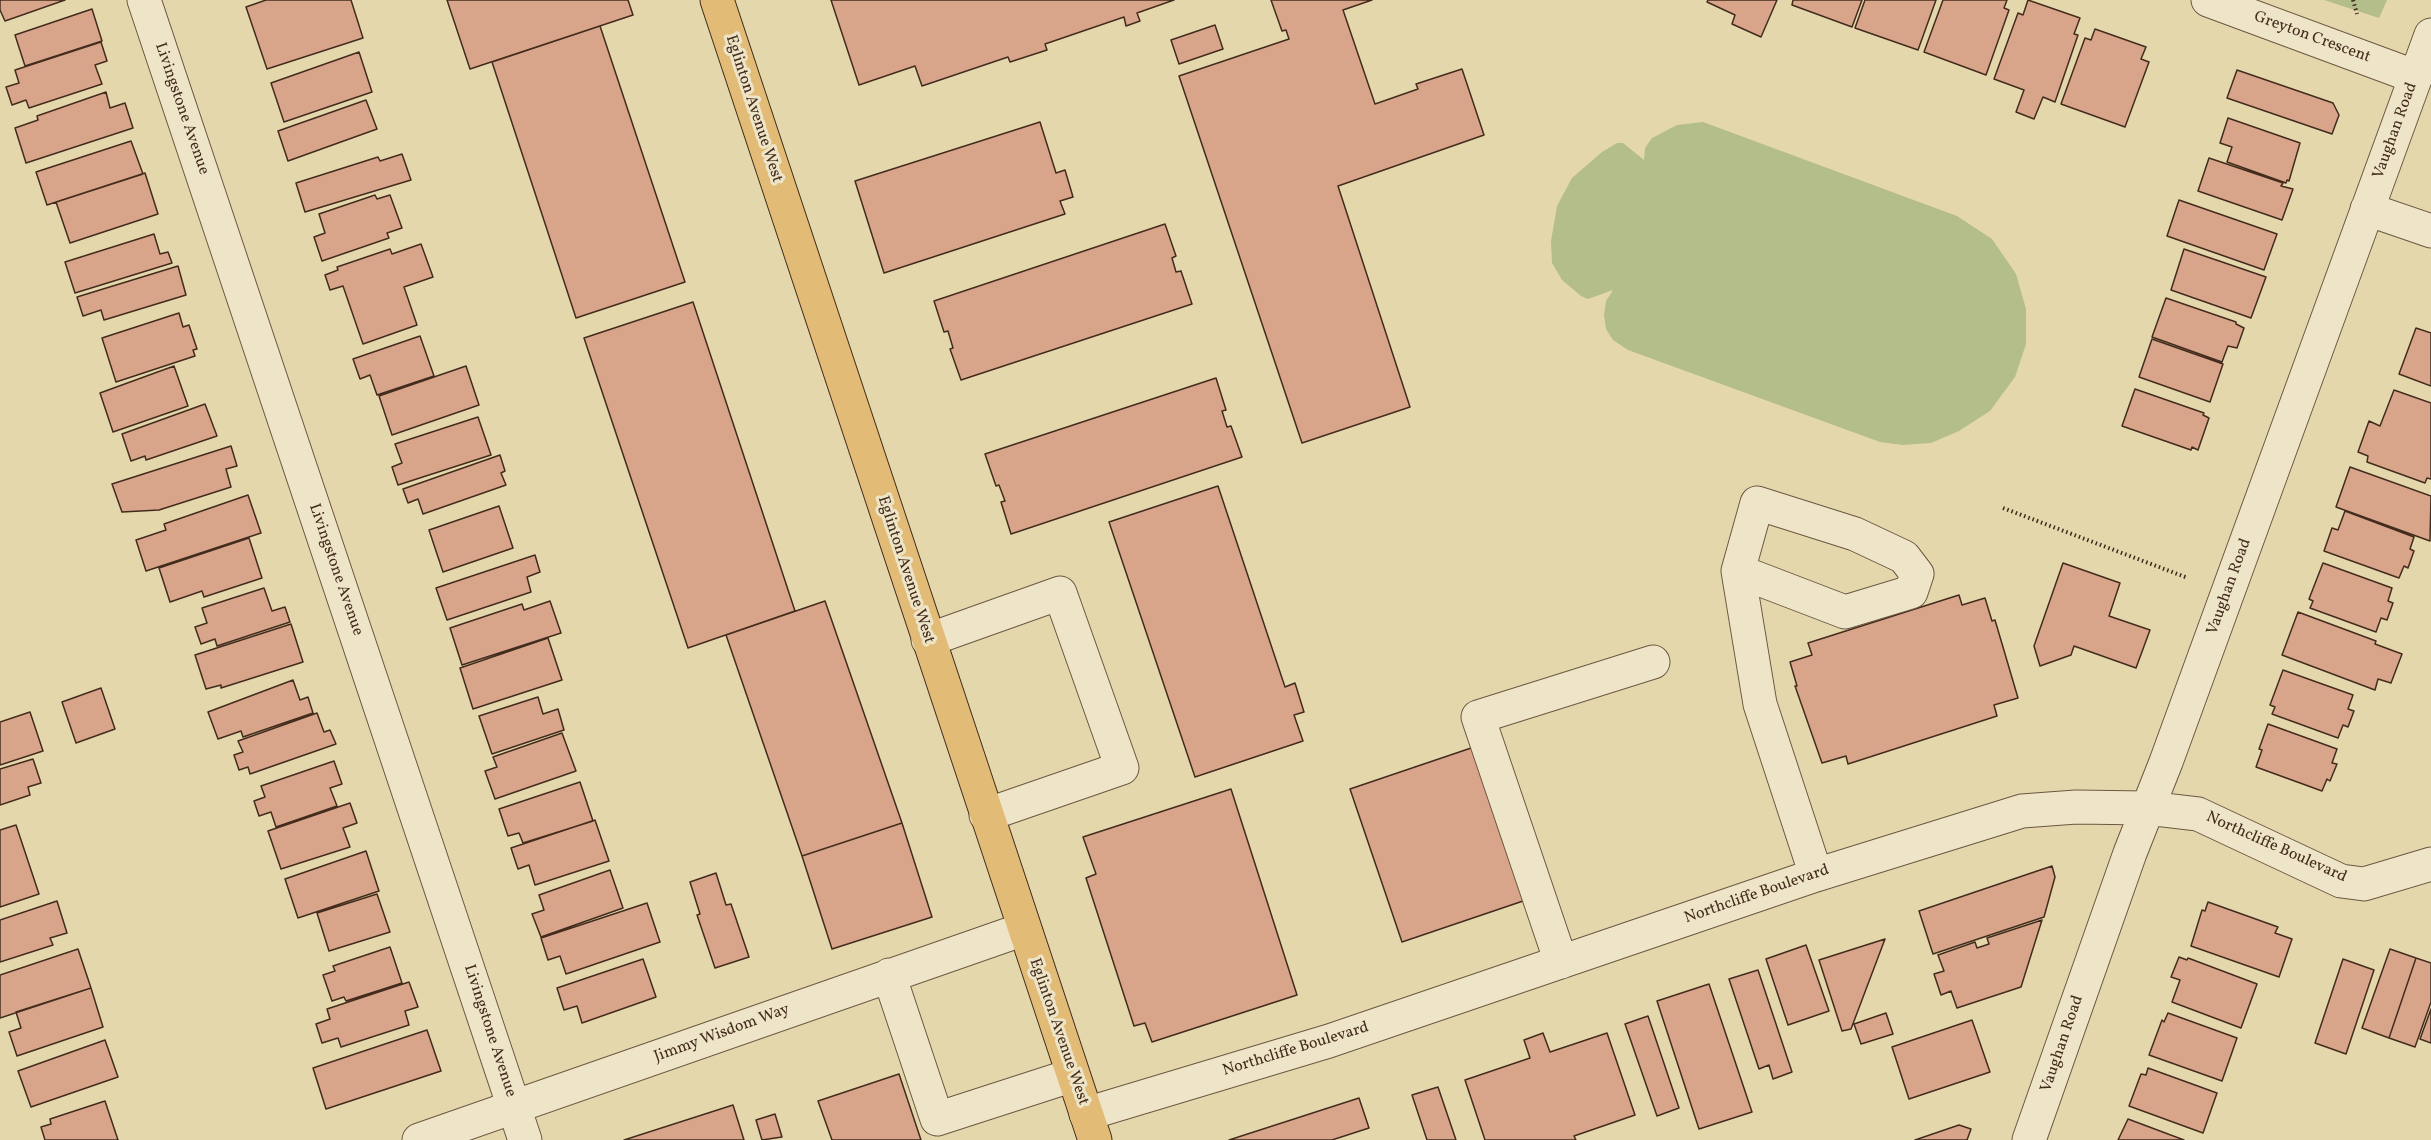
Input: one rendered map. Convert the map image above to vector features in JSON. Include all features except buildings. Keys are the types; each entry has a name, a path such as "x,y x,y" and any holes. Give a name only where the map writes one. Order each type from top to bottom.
{"main road":[{"name":"Eglinton Avenue West","path":"717,0 1090,1127"}],"street":[{"name":"Livingstone Avenue","path":"144,0 525,1140"},
{"name":"Greyton Crescent","path":"2208,0 2416,77"},
{"name":"Vaughan Road","path":"2029,1140 2147,808 2166,762 2431,35"},
{"path":"2367,209 2431,231"},
{"path":"1738,572 1845,612 1911,592 1917,574 1904,557 1856,534 1757,503 1738,572 1760,704 1816,875"},
{"path":"928,640 1060,593 1122,768 986,815"},
{"path":"1561,962 1478,717 1653,662"},
{"name":"Northcliffe Boulevard","path":"1090,1127 1329,1041 1816,875 2022,811 2076,807 2147,808 2199,814 2341,881 2364,884 2431,864"},
{"name":"Jimmy Wisdom Way","path":"420,1140 1024,929"},
{"path":"889,975 937,1119 1073,1075"}],"path":[{"path":"2003,508 2188,578"}],"green space":[{"path":"2324,0 2387,0 2379,18"},
{"path":"1703,122 1957,216 1992,239 2016,274 2026,309 2026,344 2015,377 1990,411 1959,431 1931,443 1903,445 1880,442 1628,350 1613,340 1606,329 1604,315 1606,301 1613,290 1588,299 1581,296 1562,280 1552,263 1551,241 1557,206 1572,178 1602,152 1617,143 1623,143 1644,160 1645,148 1652,138 1677,125"}]}
